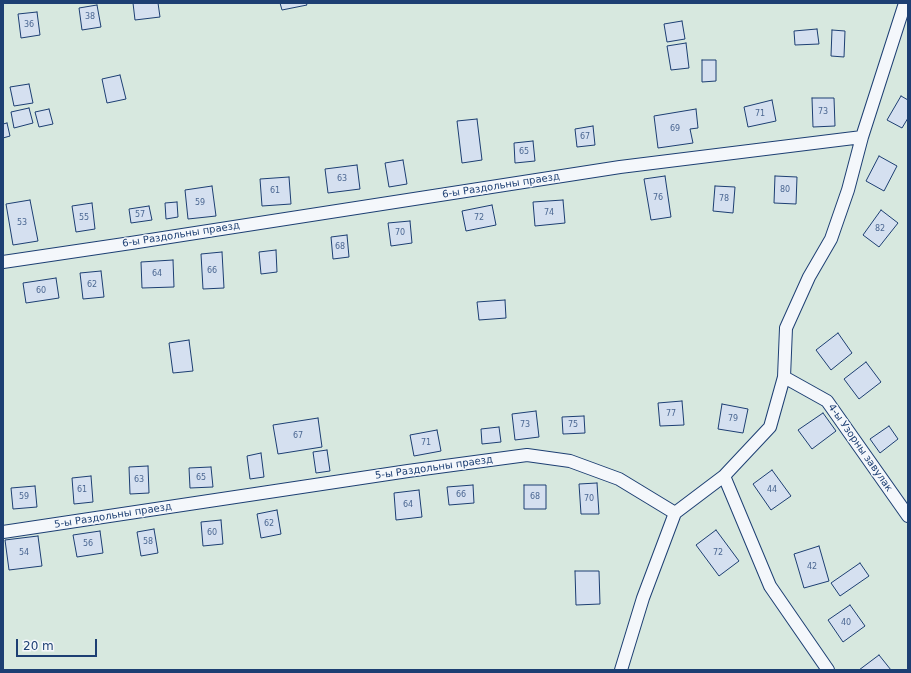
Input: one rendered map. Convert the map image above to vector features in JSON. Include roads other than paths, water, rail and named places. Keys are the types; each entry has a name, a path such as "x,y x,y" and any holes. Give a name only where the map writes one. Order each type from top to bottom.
{"lane":[{"path":"621,670 643,598 675,513 724,476 770,428 784,377 786,328 809,277 831,240 848,190 862,137 905,3"},
{"name":"6-ы Раздольны праезд","path":"3,262 620,167 862,137"},
{"name":"4-ы Узорны завулак","path":"784,377 828,401 908,516"},
{"name":"5-ы Раздольны праезд","path":"3,532 72,523 408,471 527,455 570,461 619,478 675,513"},
{"path":"724,476 770,586 828,670"}]}
